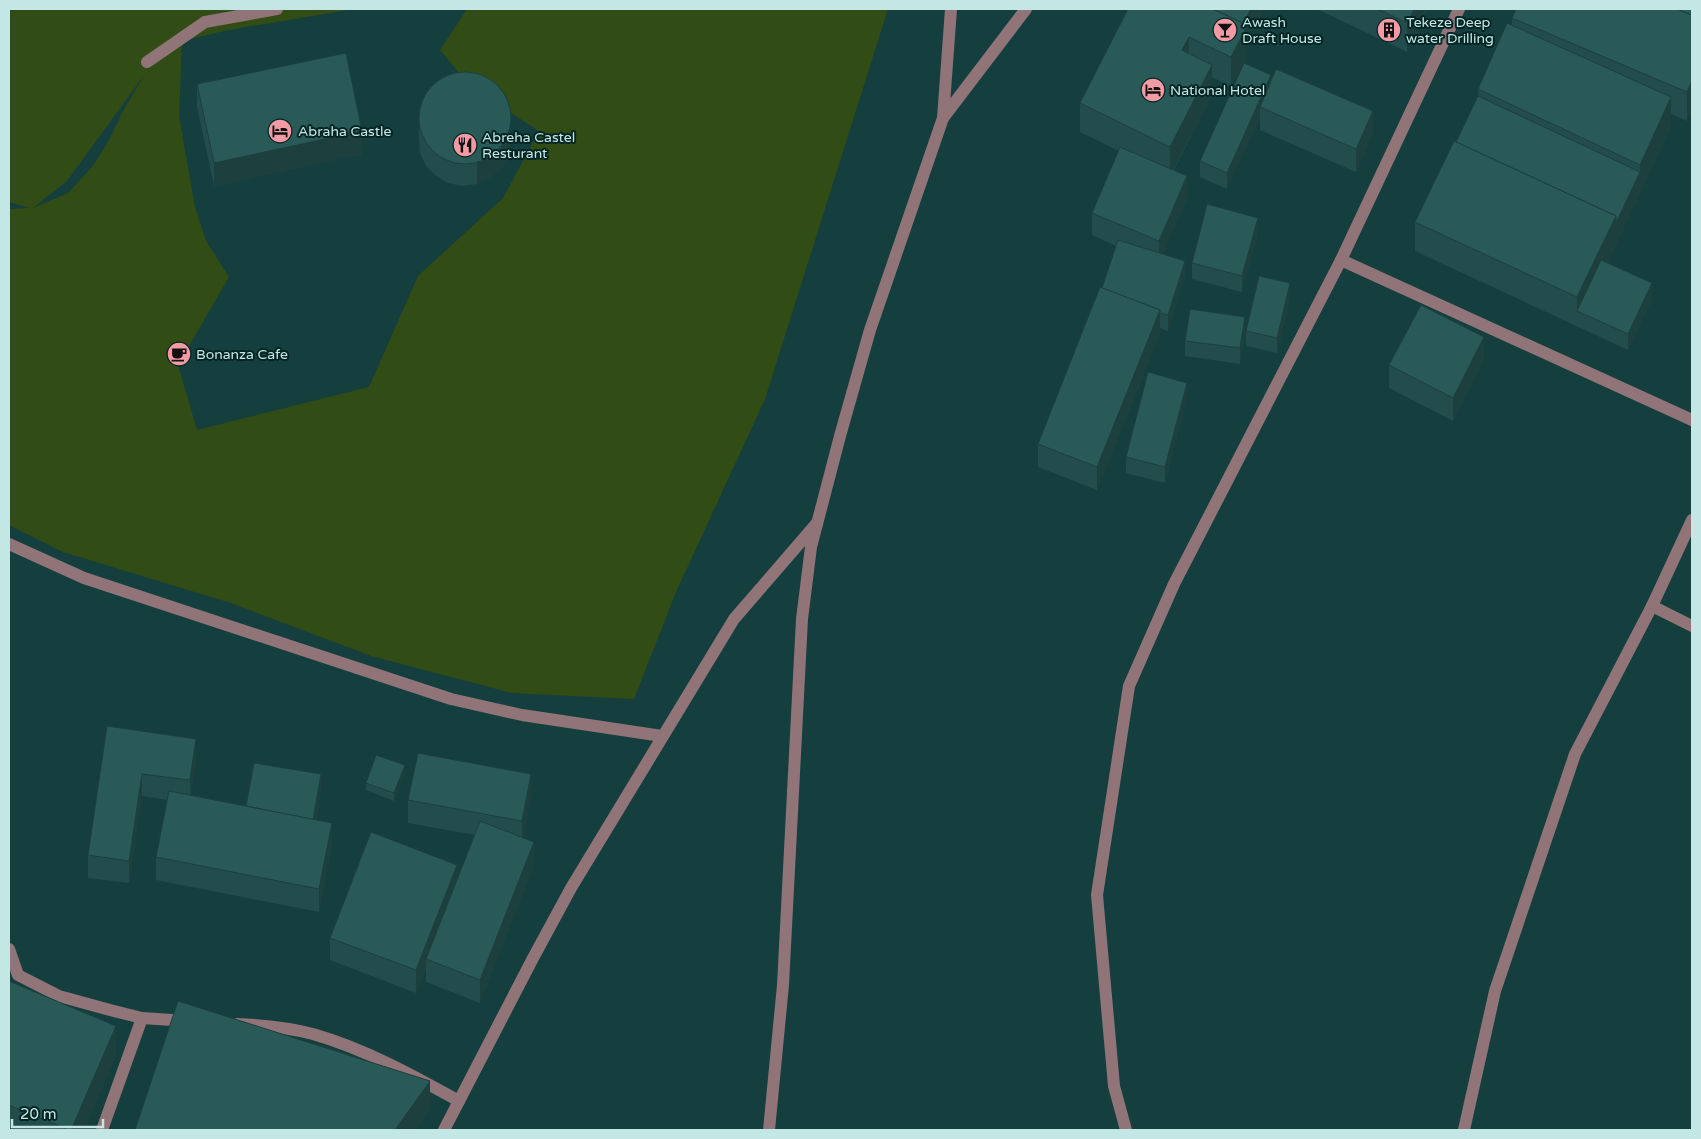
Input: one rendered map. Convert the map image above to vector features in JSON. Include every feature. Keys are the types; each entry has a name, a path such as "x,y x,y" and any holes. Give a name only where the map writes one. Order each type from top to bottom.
{"street":[{"path":"147,62 205,22 276,9"},
{"path":"769,1130 783,985 802,619 812,547 840,436 870,330 943,118 951,9"},
{"path":"943,118 1026,9"},
{"path":"1126,1130 1114,1086 1097,895 1129,686 1174,584 1341,260 1459,9"},
{"path":"1341,260 1692,420"},
{"path":"1464,1130 1495,991 1575,754 1652,606 1692,520"},
{"path":"444,1130 571,888 734,618 818,522"},
{"path":"9,544 84,578 452,699 522,715 662,736"},
{"path":"1652,606 1692,626"},
{"path":"9,949 14,976 59,996 142,1018 198,1022"},
{"path":"102,1130 142,1018"},
{"path":"226,1023 254,1025 312,1034 363,1052 459,1101"}],"green space":[{"path":"9,9 354,9 228,30 182,41 179,116 195,207 206,241 229,277 178,365 197,430 369,387 418,276 503,198 539,131 471,87 440,50 467,9 888,9 765,399 676,592 634,699 512,693 371,656 231,603 63,552 9,525 9,209 29,208 9,202","holes":["145,74 123,111 107,144 92,167 68,193 33,208 67,181"]}],"building":[{"name":"National Hotel","path":"1128,9 1213,9 1241,22 1246,28 1231,57 1189,37 1182,50 1212,65 1170,147 1080,103"},
{"path":"1213,9 1251,9 1243,24"},
{"path":"1378,9 1414,9 1407,23"},
{"path":"1516,9 1677,9 1692,15 1692,80 1687,92 1512,18"},
{"path":"1677,9 1692,9 1692,15"},
{"path":"1507,23 1671,97 1640,165 1478,89"},
{"name":"Abraha Castle","path":"346,53 362,131 214,163 197,84"},
{"path":"1244,63 1271,75 1227,173 1200,161"},
{"path":"1276,69 1373,111 1356,149 1260,107"},
{"name":"Abreha Castel Resturant","path":"465,72 482,76 497,86 507,101 511,118 507,135 497,150 482,160 465,164 448,160 433,150 423,135 419,118 423,101 433,86 448,76"},
{"path":"1478,96 1640,172 1616,223 1616,216 1456,142"},
{"path":"1454,141 1616,216 1577,297 1415,222"},
{"path":"1120,147 1187,176 1159,241 1092,213"},
{"path":"1207,204 1258,218 1242,276 1192,263"},
{"path":"1118,240 1185,261 1168,315 1160,313 1160,310 1102,288"},
{"path":"1601,260 1652,283 1628,334 1577,311"},
{"path":"1259,276 1290,283 1277,338 1246,331"},
{"path":"1100,287 1160,310 1097,467 1038,444"},
{"path":"1421,305 1484,337 1453,398 1389,365"},
{"path":"1190,309 1245,317 1240,348 1185,341"},
{"path":"1148,372 1187,383 1165,467 1126,457"},
{"path":"107,726 196,739 190,780 142,774 129,861 88,855"},
{"path":"418,753 531,774 522,821 408,800"},
{"path":"376,755 405,765 394,793 366,783"},
{"path":"254,763 321,774 313,820 246,806"},
{"path":"169,791 332,823 319,889 156,857"},
{"path":"480,821 534,842 480,980 426,959"},
{"path":"371,832 457,865 416,970 330,938"},
{"path":"9,981 116,1026 71,1130 9,1105"},
{"path":"178,1001 430,1081 395,1130 135,1130"}],"place":[{"name":"Awash Draft House","path":"1225,30"},
{"name":"Tekeze Deep water Drilling","path":"1389,30"},
{"name":"National Hotel","path":"1153,90"},
{"name":"Abraha Castle","path":"280,131"},
{"name":"Abreha Castel Resturant","path":"465,145"},
{"name":"Bonanza Cafe","path":"179,354"}]}
